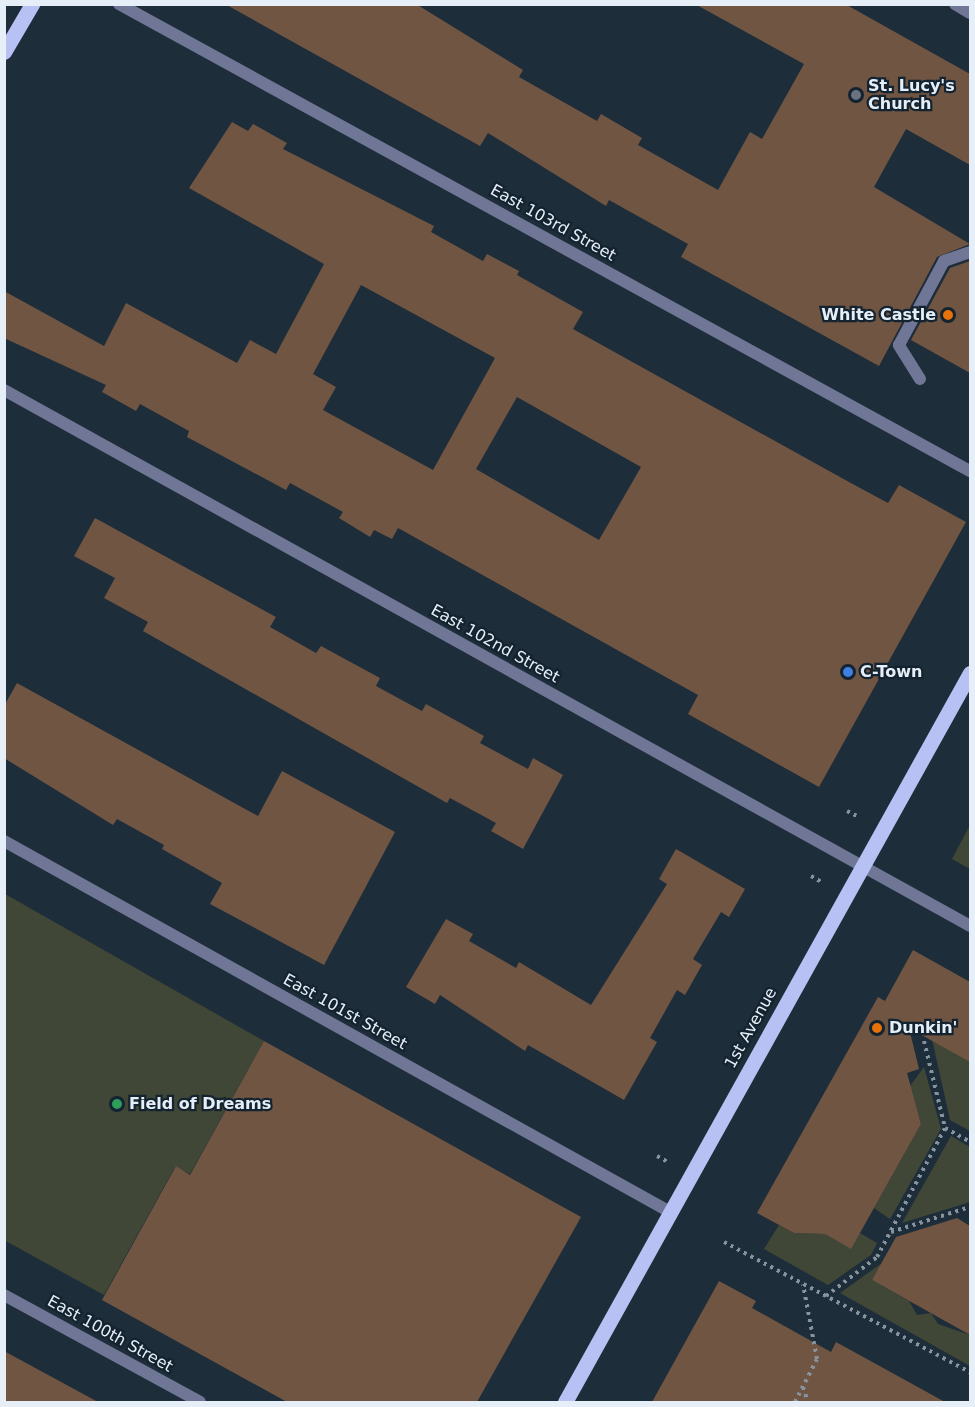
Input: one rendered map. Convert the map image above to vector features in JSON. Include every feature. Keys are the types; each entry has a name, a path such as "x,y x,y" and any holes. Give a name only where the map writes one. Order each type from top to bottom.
{"main road":[{"path":"4,52 32,4"},
{"name":"1st Avenue","path":"564,1402 970,673"}],"street":[{"name":"East 103rd Street","path":"119,4 970,471"},
{"path":"955,4 970,13"},
{"path":"920,380 899,345 944,261 970,252"},
{"name":"East 102nd Street","path":"4,390 970,926"},
{"name":"East 101st Street","path":"4,841 670,1212"},
{"name":"East 100th Street","path":"4,1295 200,1402"}],"path":[{"path":"847,810 859,817"},
{"path":"812,876 823,883"},
{"path":"826,1296 878,1257 945,1128 924,1041"},
{"path":"945,1128 970,1142"},
{"path":"657,1156 668,1162"},
{"path":"891,1233 970,1207"},
{"path":"724,1242 970,1372"},
{"path":"795,1402 817,1359 803,1284"},
{"path":"804,1387 808,1402"}],"green space":[{"path":"970,825 970,869 952,859"},
{"name":"Field of Dreams","path":"5,894 264,1041 190,1174 175,1167 104,1295 4,1240"},
{"path":"932,1039 970,1062 970,1131 950,1120"},
{"path":"924,1067 941,1129 890,1219 874,1208 921,1124 910,1086"},
{"path":"951,1136 970,1147 970,1202 902,1223"},
{"path":"779,1225 794,1233 825,1234 846,1246 860,1233 877,1243 871,1255 828,1285 764,1249"},
{"path":"882,1263 872,1280 909,1301 917,1315 931,1313 938,1324 970,1335 970,1366 840,1293"}],"building":[{"path":"225,4 416,4 523,70 519,77 597,121 601,114 642,138 638,145 718,190 750,132 762,139 804,64 695,4 845,4 970,74 970,165 906,129 874,187 970,244 937,257 879,366 681,257 688,244 609,200 606,206 488,133 480,146"},
{"path":"232,122 248,131 253,124 287,143 283,149 434,226 431,232 483,261 487,254 519,271 517,275 583,312 573,329 888,503 899,485 966,522 819,787 688,714 698,695 398,528 392,539 374,530 370,537 339,518 343,512 290,483 286,490 187,437 189,431 140,404 136,411 102,392 106,385 4,338 4,291 104,346 126,303 237,363 250,340 276,354 324,264 189,188","holes":["361,285 495,358 433,470 323,410 336,387 313,374","517,397 641,467 599,540 476,469"]},
{"name":"White Castle","path":"970,261 970,373 911,340 950,268"},
{"path":"95,518 276,617 270,627 316,653 321,646 380,678 376,686 422,711 426,704 484,736 480,743 528,769 533,758 563,775 523,849 491,831 496,823 450,798 447,803 143,631 148,622 104,598 115,578 74,556"},
{"path":"17,683 258,816 282,771 395,832 324,965 210,904 222,883 162,849 164,845 117,819 113,825 4,758 4,706"},
{"path":"676,849 745,889 729,917 721,912 693,959 702,965 685,995 677,990 650,1038 657,1042 624,1100 528,1045 525,1051 440,995 435,1004 406,987 446,919 473,934 469,941 516,968 519,962 591,1005 667,884 659,879"},
{"path":"913,950 970,982 970,1062 909,1028 919,1069 907,1073 921,1124 851,1249 825,1234 794,1233 757,1213 878,997 885,1001"},
{"path":"264,1041 581,1217 477,1402 287,1402 102,1300 176,1166 190,1175"},
{"path":"957,1218 970,1226 970,1335 872,1280 896,1237"},
{"path":"719,1281 756,1301 752,1308 831,1352 836,1342 945,1402 652,1402"},
{"path":"4,1351 98,1402 4,1402"}],"place":[{"name":"St. Lucy's Church","path":"856,95"},
{"name":"White Castle","path":"948,315"},
{"name":"C-Town","path":"848,672"},
{"name":"Dunkin'","path":"877,1028"},
{"name":"Field of Dreams","path":"117,1104"}]}
